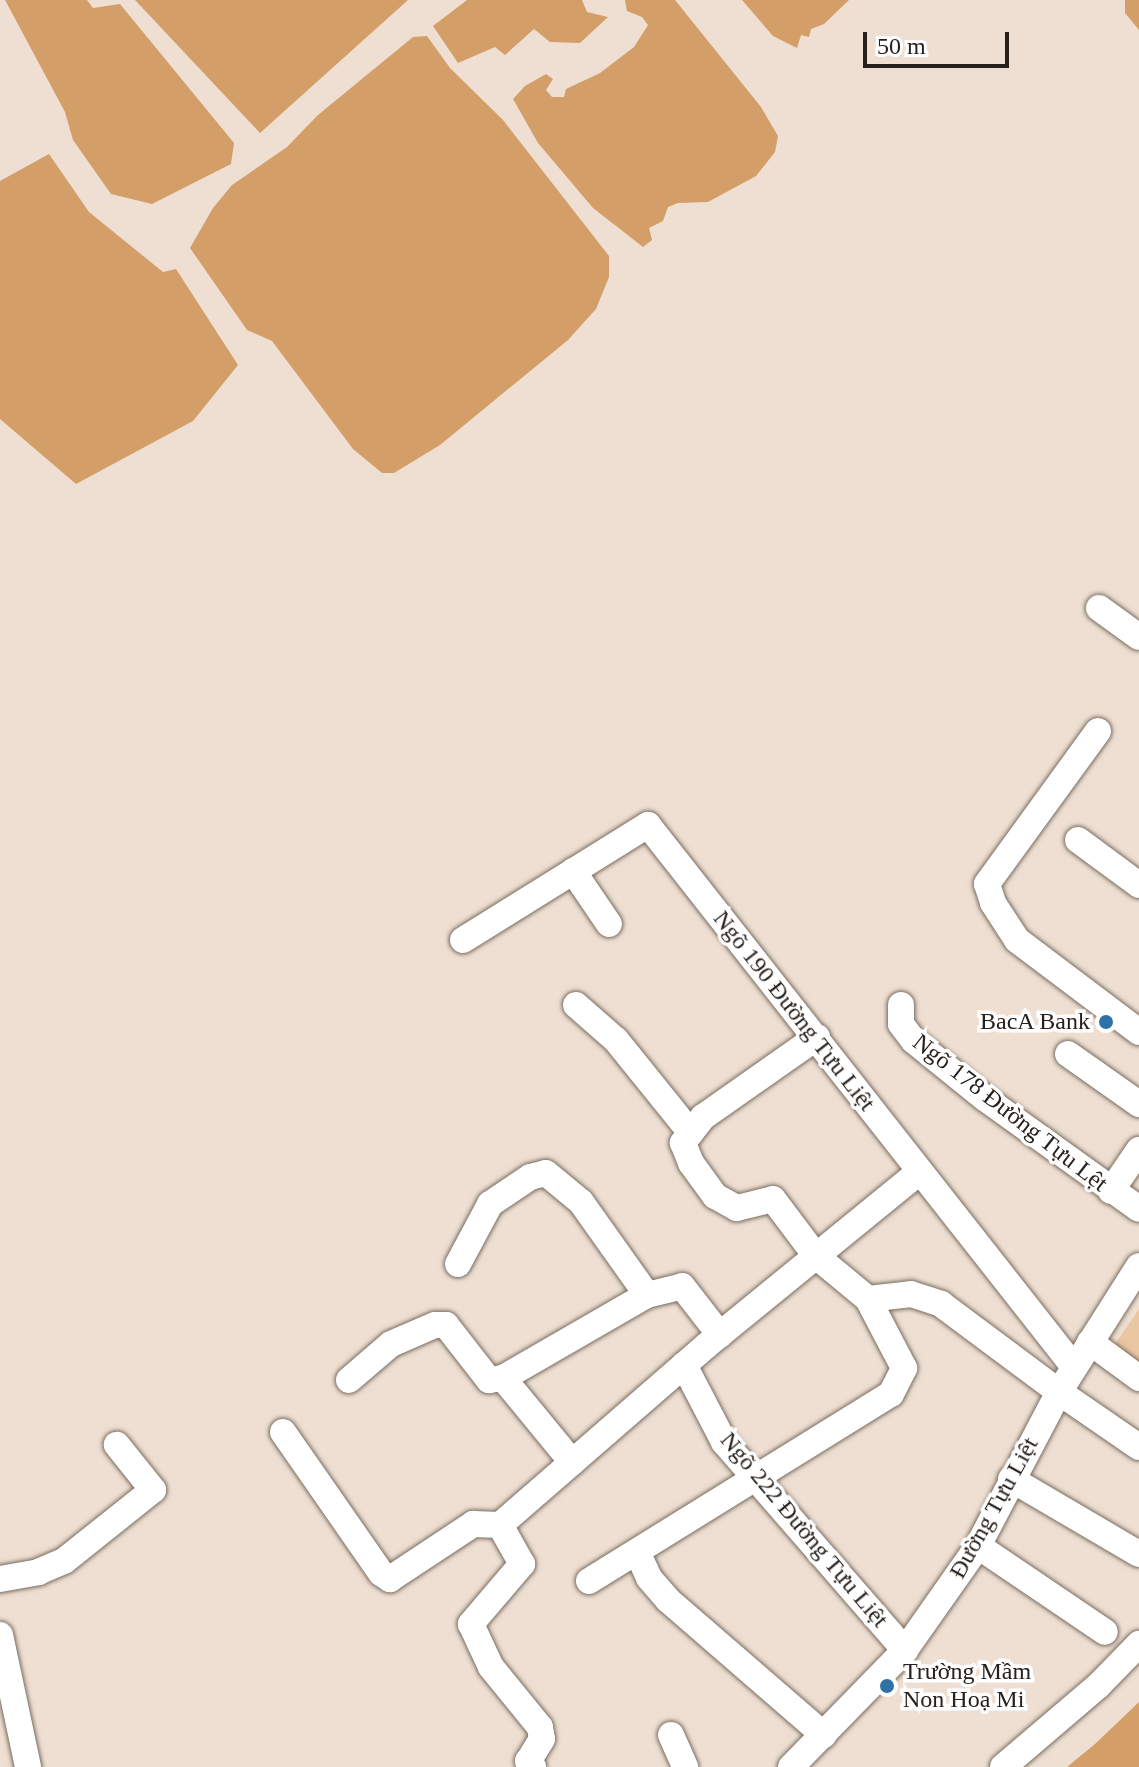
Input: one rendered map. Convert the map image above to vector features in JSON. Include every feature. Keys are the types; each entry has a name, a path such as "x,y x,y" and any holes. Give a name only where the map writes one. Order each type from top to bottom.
{"street":[{"path":"1099,608 1139,637"},
{"path":"1098,731 987,884 993,903 1017,940 1139,1032"},
{"name":"Ngõ 190 Đường Tựu Liệt","path":"463,940 648,825 817,1037 918,1173 1074,1367"},
{"path":"1078,840 1139,885"},
{"path":"573,871 609,924"},
{"path":"576,1005 616,1040 691,1133"},
{"name":"Ngõ 178 Đường Tựu Lệt","path":"901,1005 901,1024 914,1041 1139,1209"},
{"path":"589,1581 638,1554 891,1394 904,1368 868,1299 816,1256 773,1199 737,1208 715,1196 683,1143 703,1117 817,1037"},
{"path":"1068,1054 1139,1104"},
{"path":"1111,1191 1139,1150"},
{"path":"458,1264 490,1204 530,1177 546,1173 581,1202 647,1295"},
{"path":"283,1432 381,1573 390,1579 473,1524 500,1525 684,1365 918,1173"},
{"name":"Đường Tựu Liệt","path":"791,1767 905,1650 978,1546 1059,1392 1139,1266"},
{"path":"349,1380 391,1344 435,1325 446,1325 489,1380 503,1378 647,1295 682,1286 720,1335"},
{"path":"868,1299 911,1294 941,1304 1139,1447"},
{"path":"1090,1342 1139,1378"},
{"name":"Ngõ 222 Đường Tựu Liệt","path":"684,1365 724,1442 905,1650"},
{"path":"503,1378 572,1462"},
{"path":"0,1579 38,1572 64,1561 153,1490 117,1445"},
{"path":"1011,1479 1139,1554"},
{"path":"500,1525 522,1564 471,1624 491,1667 540,1727 542,1739 528,1761 533,1767"},
{"path":"978,1546 1105,1632"},
{"path":"638,1554 649,1578 668,1600 824,1735"},
{"path":"0,1635 28,1767"},
{"path":"1003,1767 1098,1686 1139,1644"},
{"path":"671,1735 685,1767"}],"shaded area":[{"path":"5,0 87,0 93,8 120,4 234,143 231,164 152,204 111,194 73,140 65,112"},
{"path":"135,0 408,0 260,133"},
{"path":"467,0 582,0 587,12 608,17 580,43 550,42 534,29 505,55 495,47 458,63 433,26"},
{"path":"625,0 675,0 761,107 778,136 775,152 756,176 708,202 678,203 668,207 663,221 649,228 652,240 643,247 593,208 538,143 513,99 525,86 546,74 553,79 546,90 552,97 564,97 566,89 600,73 634,47 648,25 642,17 627,11"},
{"path":"742,0 849,0 824,24 811,29 809,37 801,35 797,48 773,36"},
{"path":"1125,0 1139,0 1139,30 1125,13"},
{"path":"427,36 450,68 503,120 609,256 609,277 596,309 568,340 440,445 394,473 382,473 353,449 272,341 247,330 190,248 213,208 232,185 287,147 318,115 413,37"},
{"path":"49,154 89,212 163,272 176,269 238,365 193,421 76,484 0,419 0,181"},
{"path":"1139,1309 1139,1369 1111,1350"},
{"path":"1139,1702 1139,1767 1067,1767 1095,1744"}],"place":[{"name":"BacA Bank","path":"1106,1022"},
{"name":"Trường Mầm Non Hoạ Mi","path":"887,1686"}]}
